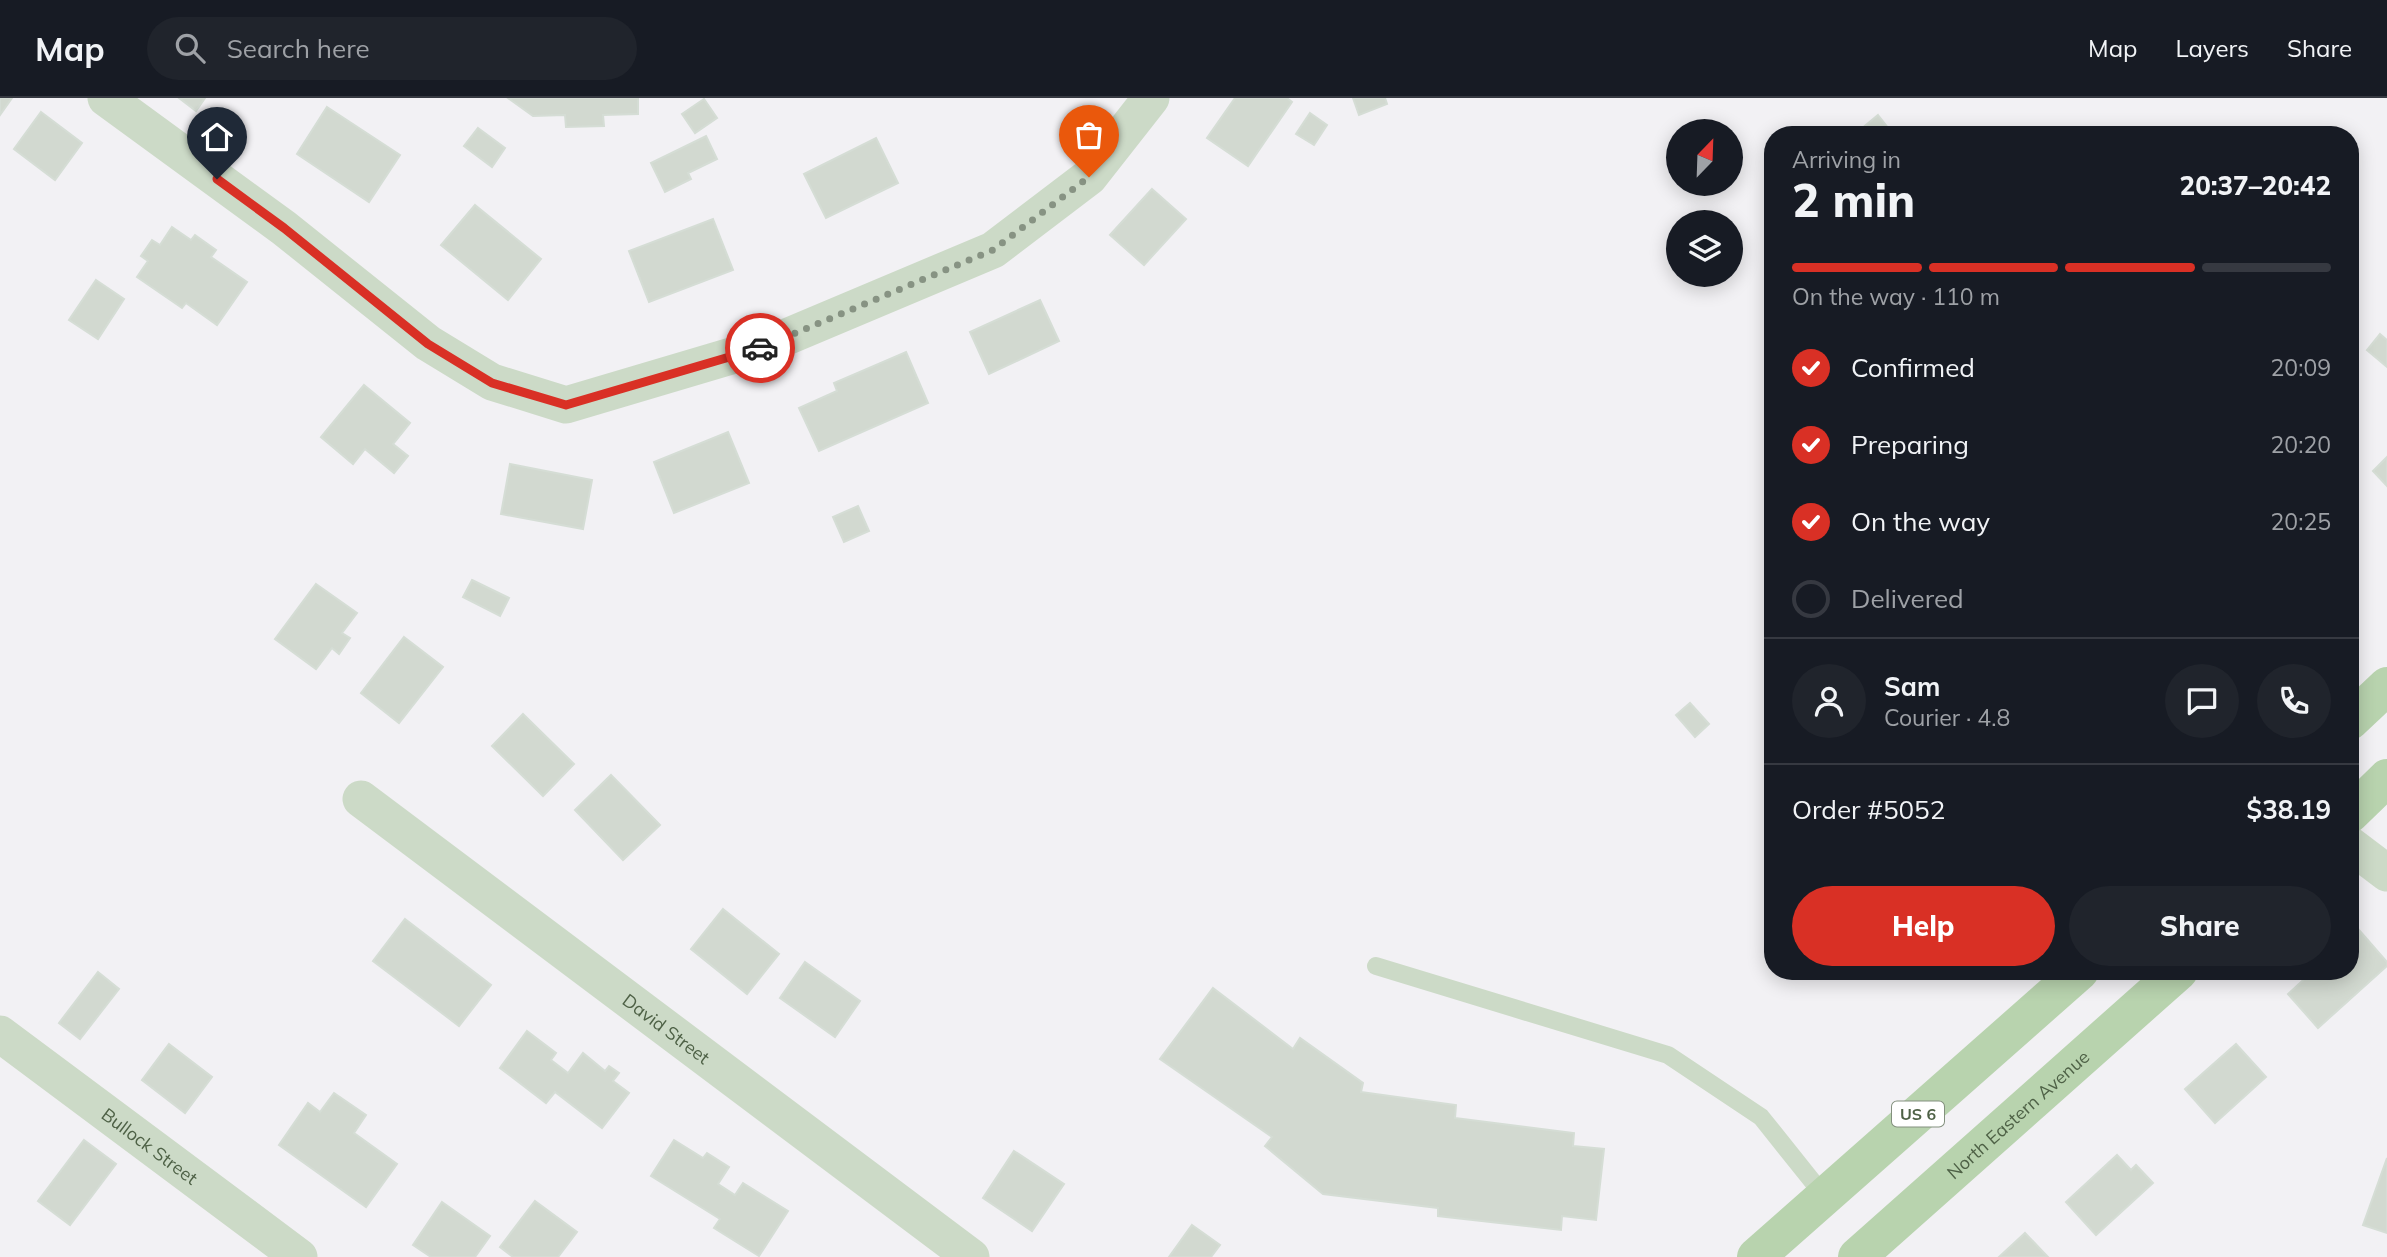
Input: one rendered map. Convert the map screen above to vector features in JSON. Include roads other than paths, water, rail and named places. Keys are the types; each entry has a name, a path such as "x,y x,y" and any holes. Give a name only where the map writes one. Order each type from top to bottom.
{"main road":[{"path":"2359,713 2387,686"},
{"path":"2359,805 2387,778"},
{"name":"US 6","path":"1756,1257 2070,980"},
{"name":"North Eastern Avenue","path":"1857,1257 2169,980"}],"street":[{"path":"106,98 284,228 428,344 492,383 566,405 765,346 993,250 1089,177 1151,98"},
{"name":"David Street","path":"361,799 971,1257"},
{"path":"2359,852 2387,873"},
{"name":"Bullock Street","path":"0,1034 257,1245 299,1257"}],"lane":[{"path":"1376,966 1668,1055 1761,1117 1825,1197"}]}
